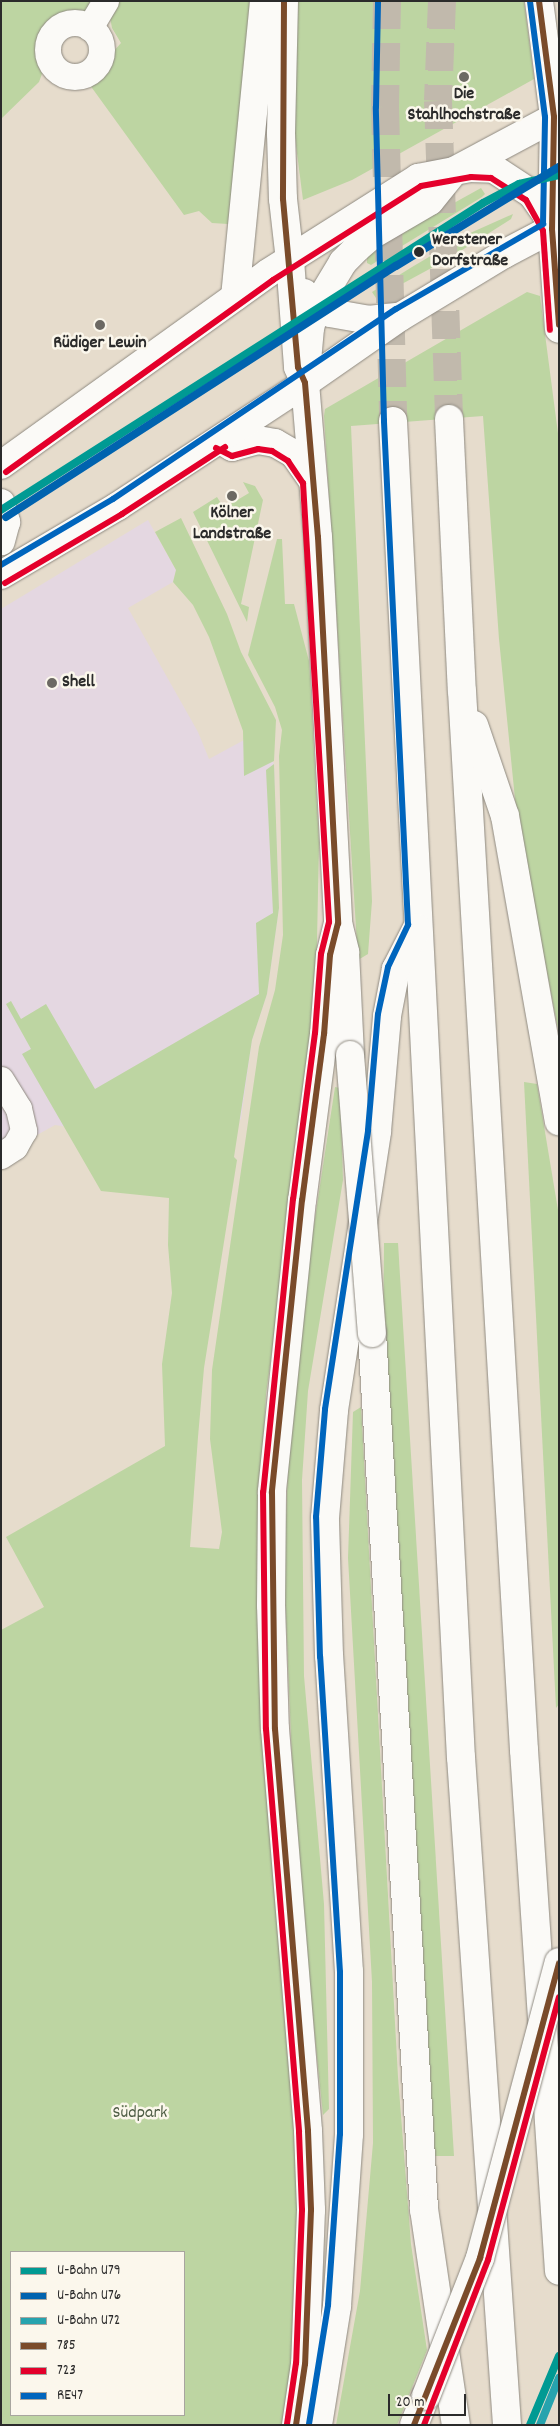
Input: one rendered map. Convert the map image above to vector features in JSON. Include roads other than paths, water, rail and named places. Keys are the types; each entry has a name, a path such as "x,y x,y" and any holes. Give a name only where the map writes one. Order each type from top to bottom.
{"main road":[{"path":"235,298 264,1"},
{"path":"284,1 281,132 284,208 298,367 306,384"},
{"path":"539,1 556,116 555,227 559,329"},
{"path":"543,1 559,35"},
{"path":"456,2425 424,2209 372,1333 350,1055 345,952 338,923 306,384 309,337 316,307 343,262 372,236 430,201 454,171 556,116"},
{"path":"1,465 290,260 418,178 454,171 485,169 505,174 532,194 555,227"},
{"path":"1,575 110,511 220,440 306,384 400,316 555,227"},
{"path":"290,260 307,298 316,307 330,314 368,320 400,316"},
{"path":"450,419 462,691 524,1750 559,2271"},
{"path":"393,421 417,927 460,1747 507,2425"},
{"path":"220,440 232,447 258,440 275,443 294,454 312,480"},
{"path":"1,503 6,522 1,541"},
{"path":"462,691 505,816 559,1121"},
{"path":"296,2425 305,2364 311,2210 308,2131 275,1729 271,1605 272,1492 299,1219 324,1034 330,955 338,923"},
{"path":"318,2425 337,2306 349,2134 348,1972 329,1656 325,1518 336,1401 377,1131 387,1016 396,969 417,927"},
{"path":"414,2425 480,2258 559,1962"}],"street":[{"path":"90,28 106,1"},
{"path":"1,1080 19,1109 24,1131 15,1147 1,1156"}],"tunnel":[{"path":"387,1 385,107 393,421"},
{"path":"442,1 438,101 449,419"}],"metro line":[{"name":"U76","path":"6,517 396,266 559,167"},
{"name":"U79","path":"1,510 483,203 519,184 559,175"},
{"name":"U79","path":"530,2425 559,2356"},
{"name":"U72","path":"540,2425 559,2378"}],"place":[{"name":"Die Stahlhochstraße","path":"464,77"},
{"name":"Werstener Dorfstraße","path":"419,252"},
{"name":"Rüdiger Lewin","path":"100,325"},
{"name":"Kölner Landstraße","path":"232,496"},
{"name":"Shell","path":"52,683"}],"park label":[{"name":"Südpark","path":"140,2114"}]}
